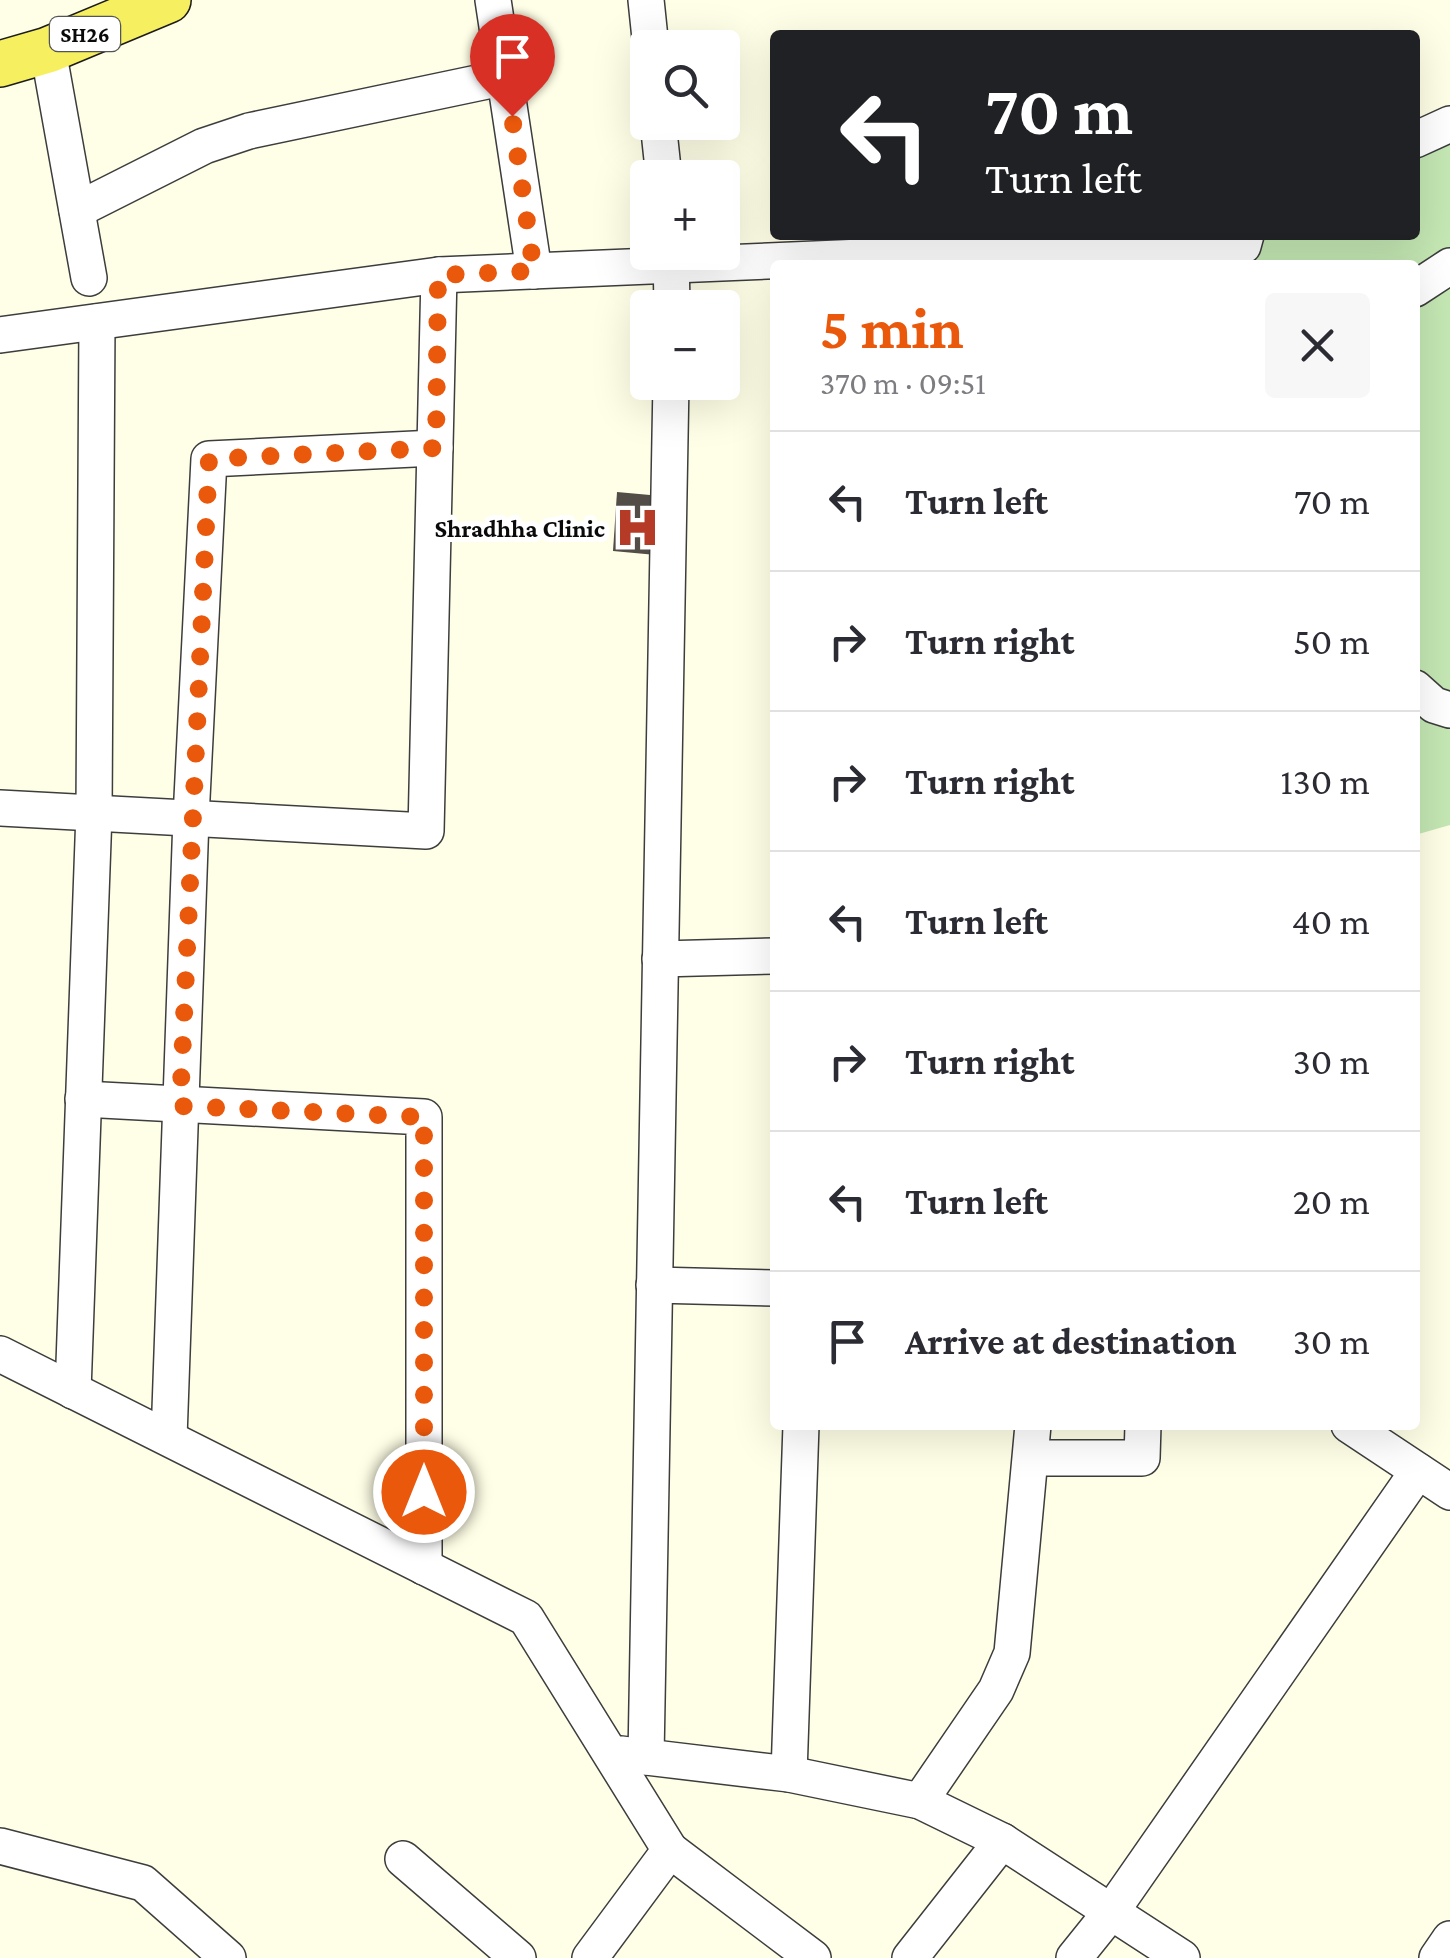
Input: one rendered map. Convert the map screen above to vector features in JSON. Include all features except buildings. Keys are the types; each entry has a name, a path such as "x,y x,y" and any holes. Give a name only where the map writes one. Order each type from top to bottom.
{"main road":[{"name":"SH26","path":"0,34 89,0"},
{"name":"SH26","path":"0,64 48,50 168,0"}],"street":[{"path":"492,0 534,271"},
{"path":"646,0 649,30"},
{"path":"48,50 89,278"},
{"path":"77,210 204,146 248,132 506,77"},
{"path":"1420,138 1450,124"},
{"path":"917,260 1182,260 1243,246 1245,240"},
{"path":"740,260 770,260"},
{"path":"0,335 438,275 630,263"},
{"path":"1420,286 1450,266"},
{"path":"0,808 426,831 438,275"},
{"path":"73,1391 94,813 97,322"},
{"path":"646,1756 670,400"},
{"path":"169,1438 190,818 209,459 436,448"},
{"path":"1420,692 1434,705 1450,710"},
{"path":"660,959 770,956"},
{"path":"84,1100 424,1117 424,1566"},
{"path":"654,1285 770,1288"},
{"path":"0,1354 526,1618 670,1850 814,1958"},
{"path":"788,1774 801,1430"},
{"path":"920,1802 996,1690 1012,1653 1033,1442 1142,1458 1143,1430"},
{"path":"1357,1430 1450,1492"},
{"path":"1074,1958 1111,1912 1418,1470"},
{"path":"610,1752 788,1774 920,1802 1002,1841 1182,1958"},
{"path":"910,1958 1002,1841"},
{"path":"0,1846 143,1883 228,1958"},
{"path":"590,1958 670,1850"},
{"path":"403,1859 518,1958"},
{"path":"1438,1958 1450,1939"}],"green space":[{"path":"1450,145 1450,825 1420,834 1420,260 1248,260 1246,240 1420,240 1420,154"}],"place":[{"name":"Shradhha Clinic","path":"638,528"}],"route":[{"path":"424,1492 424,1117 180,1106 209,459 436,448 438,275 534,271 512,116"}]}
